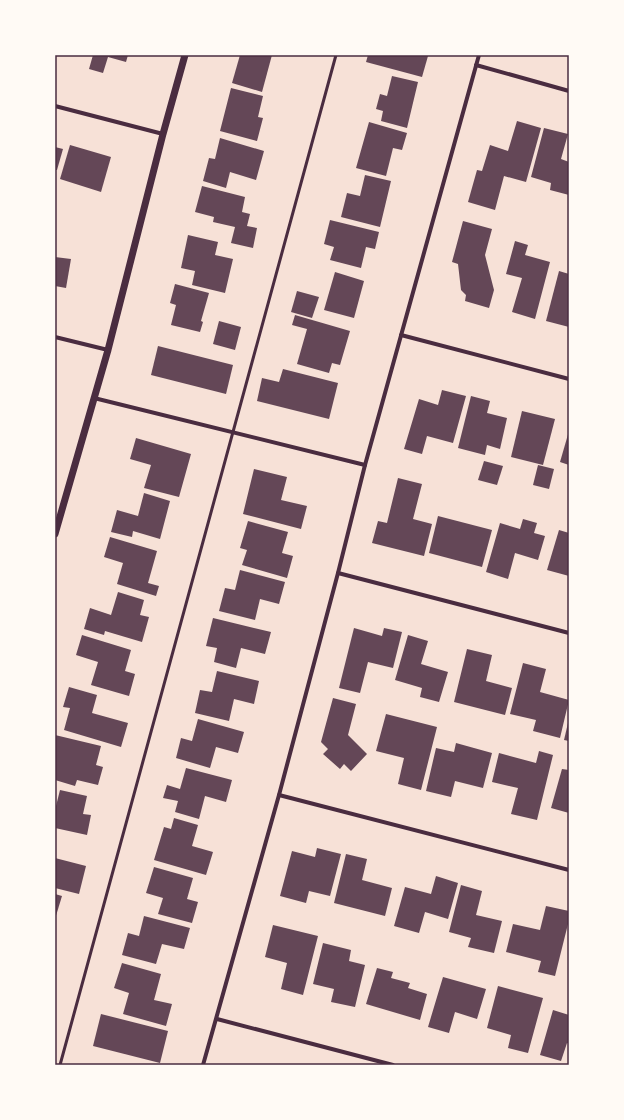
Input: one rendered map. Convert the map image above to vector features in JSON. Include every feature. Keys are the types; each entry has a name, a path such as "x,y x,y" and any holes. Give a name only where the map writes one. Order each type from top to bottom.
{"street":[{"path":"55,534 108,350 163,134 186,55"},
{"path":"203,1065 279,795 365,465 479,55"},
{"path":"476,65 569,91"},
{"path":"55,106 163,134"},
{"path":"401,335 569,379"},
{"path":"55,337 108,350"},
{"path":"93,398 365,465"},
{"path":"338,573 569,633"},
{"path":"279,795 569,870"},
{"path":"217,1019 393,1065"}],"lane":[{"path":"60,1065 336,55"}],"building":[{"path":"93,55 128,55 126,62 108,57 103,73 89,69"},
{"path":"240,55 272,55 262,92 232,83"},
{"path":"368,55 428,56 422,77 366,62"},
{"path":"392,76 418,82 407,128 381,121 383,111 376,109 380,94 387,96"},
{"path":"231,88 263,96 258,117 263,118 257,141 220,131"},
{"path":"517,121 541,128 526,182 504,176 495,210 468,202 477,170 482,171 490,145 508,151"},
{"path":"369,122 407,133 402,150 393,148 386,176 356,168"},
{"path":"544,128 568,134 561,159 569,162 569,195 550,190 551,183 531,177"},
{"path":"220,138 264,151 256,180 230,172 226,188 203,181 209,158 215,159"},
{"path":"70,145 111,157 101,192 60,179"},
{"path":"55,147 63,149 57,170 55,170"},
{"path":"365,175 391,181 380,227 341,217 347,193 360,196"},
{"path":"202,186 245,197 242,212 250,214 247,226 257,228 253,248 231,243 235,227 213,222 214,217 195,212"},
{"path":"330,220 379,232 375,249 366,247 361,268 330,260 334,247 324,244"},
{"path":"463,221 492,229 485,255 494,290 489,308 465,301 466,295 461,290 458,264 452,262"},
{"path":"188,235 218,242 215,255 233,259 225,293 192,285 195,271 181,268"},
{"path":"515,241 528,245 525,255 550,262 535,319 512,312 522,278 506,274"},
{"path":"55,257 71,259 66,288 55,286"},
{"path":"559,271 569,274 569,327 546,321"},
{"path":"335,272 364,281 354,318 324,310"},
{"path":"175,284 209,293 201,321 203,322 200,332 171,325 176,305 170,303"},
{"path":"297,291 319,297 312,318 291,312"},
{"path":"295,315 350,331 340,365 332,363 329,373 297,364 307,329 292,325"},
{"path":"219,321 241,327 235,350 213,344"},
{"path":"158,346 233,365 226,394 151,375"},
{"path":"283,369 338,383 329,419 257,401 262,378 279,382"},
{"path":"442,390 466,396 453,443 427,436 422,454 404,449 419,399 438,405"},
{"path":"471,396 490,401 487,413 507,418 500,449 487,445 485,455 458,448"},
{"path":"522,411 555,419 543,465 511,457"},
{"path":"569,431 569,465 560,462"},
{"path":"136,438 191,454 179,497 144,488 151,465 130,459"},
{"path":"484,461 503,466 497,485 478,480"},
{"path":"538,465 554,469 549,489 533,485"},
{"path":"254,469 287,477 281,500 307,506 301,529 243,514"},
{"path":"398,478 422,484 413,519 432,524 424,556 372,543 378,521 387,523"},
{"path":"144,493 170,501 160,539 133,531 132,537 111,532 117,510 138,516"},
{"path":"438,516 492,530 482,567 429,553"},
{"path":"523,519 537,523 534,533 545,536 538,560 515,553 508,579 486,572 500,523 520,529"},
{"path":"248,521 288,532 282,553 293,556 287,578 242,565 247,550 240,548"},
{"path":"559,530 569,533 569,576 547,570"},
{"path":"110,537 157,551 148,583 159,586 156,596 117,584 123,563 104,557"},
{"path":"240,570 285,582 279,604 260,599 255,620 219,611 225,588 235,590"},
{"path":"118,592 144,600 140,615 149,617 142,642 105,631 104,635 84,629 90,608 111,615"},
{"path":"213,618 271,632 265,654 241,648 236,668 214,662 217,648 206,646"},
{"path":"354,628 382,636 384,628 402,632 393,668 368,662 360,693 339,688"},
{"path":"82,635 131,650 125,671 135,674 129,696 91,685 98,662 76,655"},
{"path":"408,635 428,641 421,664 448,672 439,702 420,697 422,688 395,680"},
{"path":"467,649 492,655 486,681 512,688 505,715 454,702"},
{"path":"523,663 546,669 540,692 569,700 560,738 533,731 536,720 510,714"},
{"path":"217,671 259,681 254,704 234,699 229,721 195,713 200,690 212,692"},
{"path":"69,687 97,695 92,713 128,723 121,747 64,730 70,708 63,707"},
{"path":"333,698 356,704 348,735 367,754 351,771 344,764 340,769 323,754 328,749 321,742"},
{"path":"386,714 437,727 421,790 398,784 404,758 376,751"},
{"path":"198,719 244,732 238,753 216,747 210,768 176,758 181,738 192,741"},
{"path":"568,723 569,724 569,741 564,740"},
{"path":"55,735 101,746 96,765 103,767 98,785 77,780 75,786 55,780"},
{"path":"456,743 492,753 483,788 455,781 451,797 426,791 436,748 454,752"},
{"path":"539,751 553,755 537,820 511,814 518,788 492,782 499,753 536,763"},
{"path":"186,768 232,780 226,802 205,796 199,819 175,812 178,801 163,798 167,785 180,789"},
{"path":"562,769 569,770 569,813 551,808"},
{"path":"60,790 87,796 83,814 91,815 87,835 55,828 55,810"},
{"path":"174,818 198,825 192,846 213,852 206,875 154,860 164,827 171,829"},
{"path":"317,848 341,854 330,896 309,891 306,903 280,896 292,851 315,857"},
{"path":"346,854 367,859 362,880 392,888 385,916 334,903"},
{"path":"55,858 86,866 79,894 55,888"},
{"path":"154,867 193,878 187,899 198,902 192,923 158,914 163,898 146,893"},
{"path":"436,876 458,883 448,919 425,912 419,933 394,926 405,887 431,894"},
{"path":"461,885 482,891 476,915 502,921 494,953 468,947 471,938 449,932"},
{"path":"55,894 62,896 55,919"},
{"path":"546,906 569,911 569,920 555,976 538,972 541,961 506,952 513,924 540,930"},
{"path":"144,916 190,928 184,949 162,944 156,964 122,955 128,933 139,936"},
{"path":"273,925 318,936 303,995 281,989 287,963 265,957"},
{"path":"323,943 351,950 349,961 365,965 355,1007 331,1002 334,989 313,984"},
{"path":"122,963 161,974 154,1000 172,1004 166,1026 123,1014 129,993 114,988"},
{"path":"377,968 393,972 391,978 410,983 408,988 427,994 420,1020 366,1004"},
{"path":"443,977 486,989 477,1019 455,1012 449,1033 428,1027"},
{"path":"498,986 543,998 528,1053 508,1048 511,1035 487,1028"},
{"path":"553,1010 569,1015 569,1044 567,1043 561,1061 540,1055"},
{"path":"101,1014 168,1031 160,1063 93,1046"}]}
